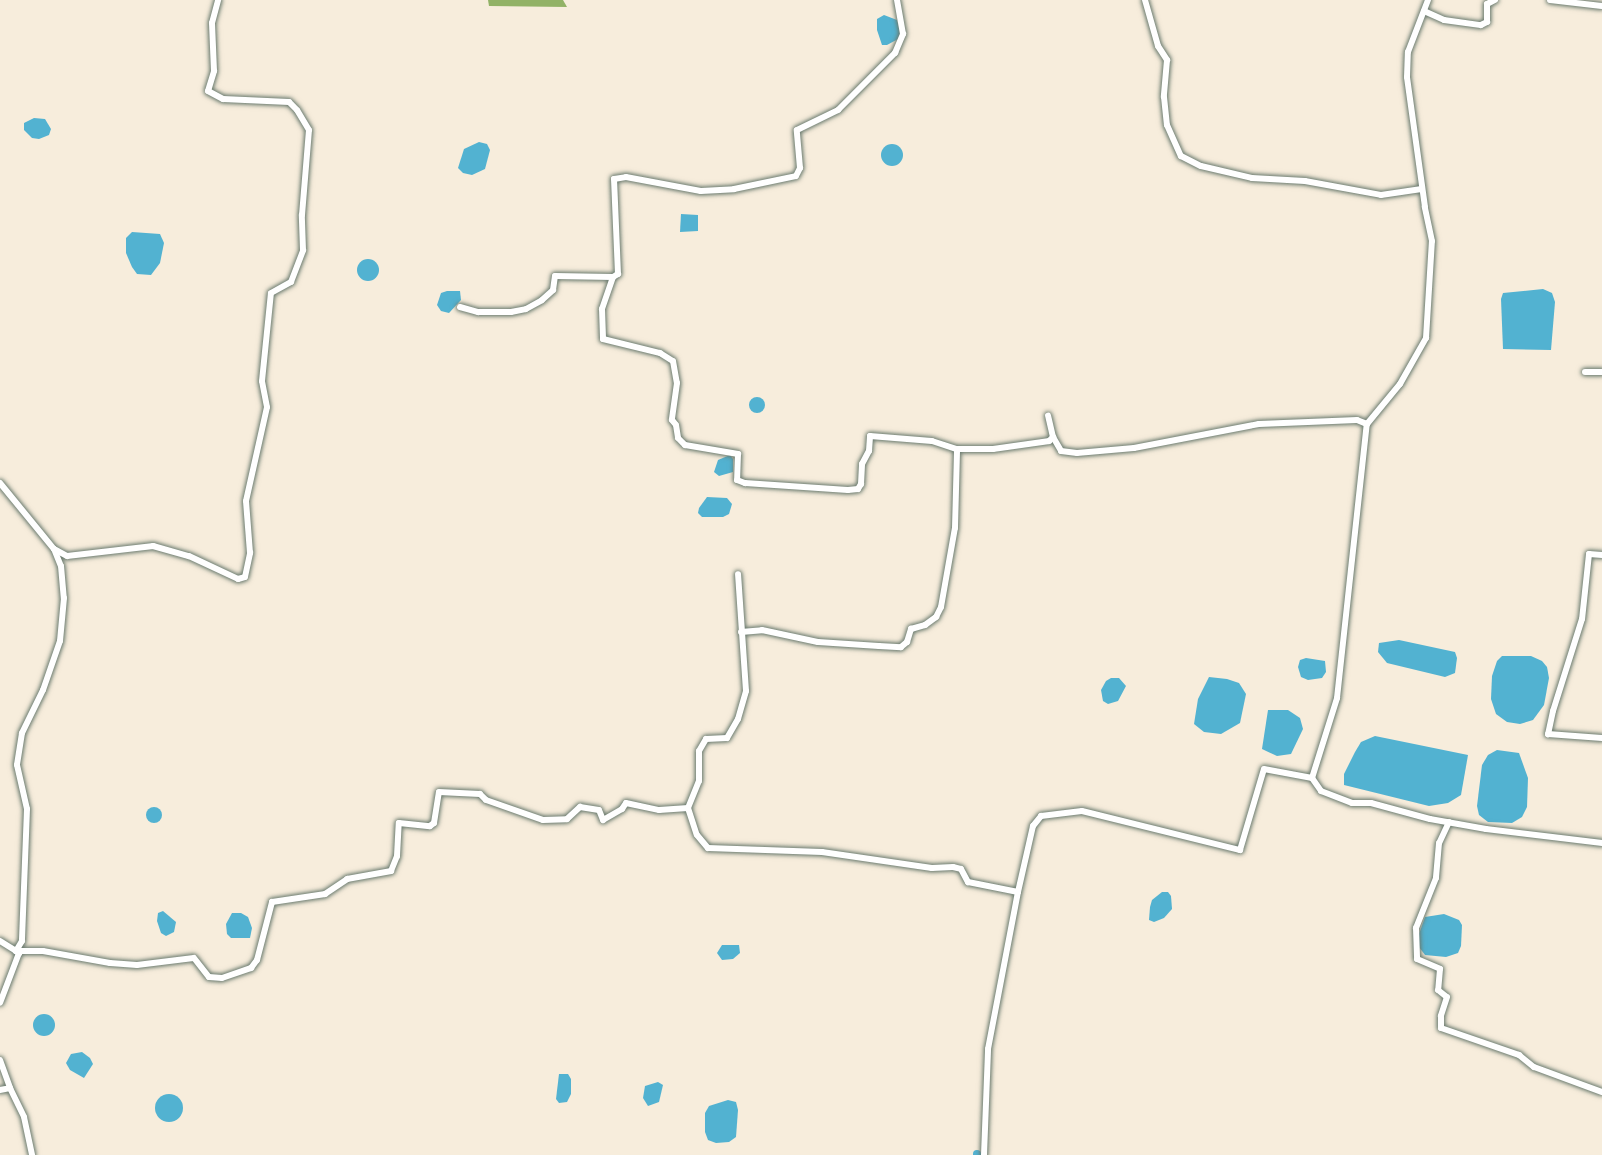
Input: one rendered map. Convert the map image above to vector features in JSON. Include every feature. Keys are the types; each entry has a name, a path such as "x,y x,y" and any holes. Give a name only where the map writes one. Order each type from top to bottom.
{"street":[{"path":"54,549 67,556 153,546 189,556 238,579 245,577 250,553 246,501 267,407 262,381 271,293 291,282 303,250 302,215 309,130 297,110 289,102 223,99 208,91 214,71 212,23 218,0"},
{"path":"460,307 478,312 511,312 526,309 542,300 553,290 555,276 613,277 618,274 614,179 626,177 701,191 734,189 796,176 800,168 797,130 838,110 895,52 903,34 897,0"},
{"path":"1145,0 1158,46 1167,60 1164,97 1167,125 1181,156 1201,166 1252,178 1305,181 1381,195 1422,189"},
{"path":"1312,778 1337,698 1367,424 1400,384 1425,338 1432,241 1422,189 1407,77 1408,52 1428,0"},
{"path":"1424,11 1444,20 1481,24 1487,22 1487,4 1495,0"},
{"path":"1550,0 1602,6"},
{"path":"613,277 603,309 603,339 660,353 673,361 677,383 672,420 676,425 678,438 685,445 738,454 737,480 858,489 861,484 862,464 869,451 870,436 932,441 957,449 993,449 1049,441 1053,437"},
{"path":"1585,372 1602,372"},
{"path":"1048,416 1053,437 1061,451 1077,453 1117,450 1259,424 1357,420 1367,424"},
{"path":"741,632 762,630 818,642 879,646 901,647 907,642 912,629 930,621 941,607 955,528 957,449"},
{"path":"0,483 54,549 61,566 64,623 43,690 21,733 17,765 27,809 27,837 21,941 16,951"},
{"path":"1602,555 1588,554 1582,620 1548,734 1602,738"},
{"path":"738,574 746,691 738,719 727,738 706,739 699,751 699,781 688,808 696,835 708,848 822,852 932,868 953,867 961,869 968,882 1018,892"},
{"path":"984,1155 988,1049 1033,826 1041,816 1082,811 1240,850 1264,769 1312,778 1321,791 1352,803 1371,802 1449,822 1602,843"},
{"path":"16,951 43,951 93,962 137,965 194,958 209,977 222,978 251,968 258,960 272,902 325,894 347,879 392,871 397,856 399,823 430,826 434,824 439,792 480,794 486,800 543,820 567,819 580,807 599,810 603,820 622,809 626,803 659,810 688,808"},
{"path":"1449,822 1439,843 1436,878 1416,928 1418,959 1440,969 1438,990 1447,997 1441,1016 1441,1028 1519,1055 1534,1067 1602,1092"},
{"path":"0,941 19,953 0,1003"},
{"path":"0,1060 24,1117 32,1155"},
{"path":"0,1090 10,1088"}],"green space":[{"path":"488,0 563,0 567,7 489,6"}],"water":[{"path":"884,15 897,20 901,34 900,38 887,45 882,45 877,30 877,19"},
{"path":"34,118 45,119 51,129 49,135 39,139 32,138 24,130 24,123"},
{"path":"479,142 487,144 490,150 485,169 472,175 463,173 458,168 464,149"},
{"path":"892,144 900,147 903,155 900,163 892,166 884,163 881,155 884,147"},
{"path":"681,214 698,215 698,231 680,232"},
{"path":"132,232 160,234 164,243 160,263 151,275 137,274 132,267 126,253 126,238"},
{"path":"368,259 376,262 379,270 376,278 368,281 360,278 357,270 360,262"},
{"path":"1543,289 1552,293 1555,302 1551,350 1503,349 1501,299 1503,293"},
{"path":"460,291 461,300 449,313 441,311 437,305 441,293"},
{"path":"754,397 760,397 765,405 763,411 754,413 749,408 749,402"},
{"path":"730,455 733,459 733,472 719,476 714,472 718,460"},
{"path":"707,497 727,498 732,504 729,514 723,517 702,517 698,513 699,508"},
{"path":"1399,640 1455,652 1457,658 1455,673 1445,677 1387,663 1378,652 1379,643"},
{"path":"1502,656 1531,656 1542,661 1547,667 1549,678 1544,705 1533,720 1520,724 1507,722 1496,714 1491,699 1492,676 1497,661"},
{"path":"1306,658 1325,661 1326,672 1322,678 1308,680 1301,677 1298,667 1300,660"},
{"path":"1209,677 1239,683 1246,694 1240,723 1221,734 1204,732 1194,724 1198,699"},
{"path":"1119,678 1126,686 1118,701 1108,704 1103,701 1101,690 1106,681"},
{"path":"1268,710 1288,710 1300,718 1303,729 1291,754 1277,756 1262,749"},
{"path":"1375,736 1468,755 1461,795 1448,803 1429,806 1344,785 1344,774 1361,742"},
{"path":"1497,750 1519,753 1528,778 1527,807 1522,817 1512,823 1488,822 1479,815 1477,806 1482,765 1488,755"},
{"path":"154,807 160,809 162,815 160,821 154,823 148,821 146,815 148,809"},
{"path":"1162,892 1168,892 1171,896 1172,909 1164,918 1154,922 1149,920 1150,907 1152,900"},
{"path":"163,911 176,922 174,932 166,936 161,933 157,921 158,913"},
{"path":"232,913 241,913 248,917 252,928 250,938 231,938 227,934 226,924"},
{"path":"1444,914 1459,920 1462,925 1461,946 1458,953 1446,957 1425,955 1419,947 1419,934 1425,917"},
{"path":"722,945 739,945 740,953 733,959 722,960 717,953"},
{"path":"40,1014 48,1014 55,1021 55,1029 48,1036 40,1036 33,1029 33,1021"},
{"path":"82,1052 90,1058 93,1064 84,1078 70,1070 66,1063 71,1054"},
{"path":"559,1074 568,1074 571,1079 571,1094 567,1102 559,1103 556,1099"},
{"path":"658,1082 663,1085 659,1102 648,1106 643,1098 645,1086"},
{"path":"169,1094 179,1098 183,1108 179,1118 169,1122 159,1118 155,1108 159,1098"},
{"path":"728,1100 736,1102 738,1110 736,1137 729,1142 716,1143 708,1140 705,1132 705,1113 709,1106"}]}
